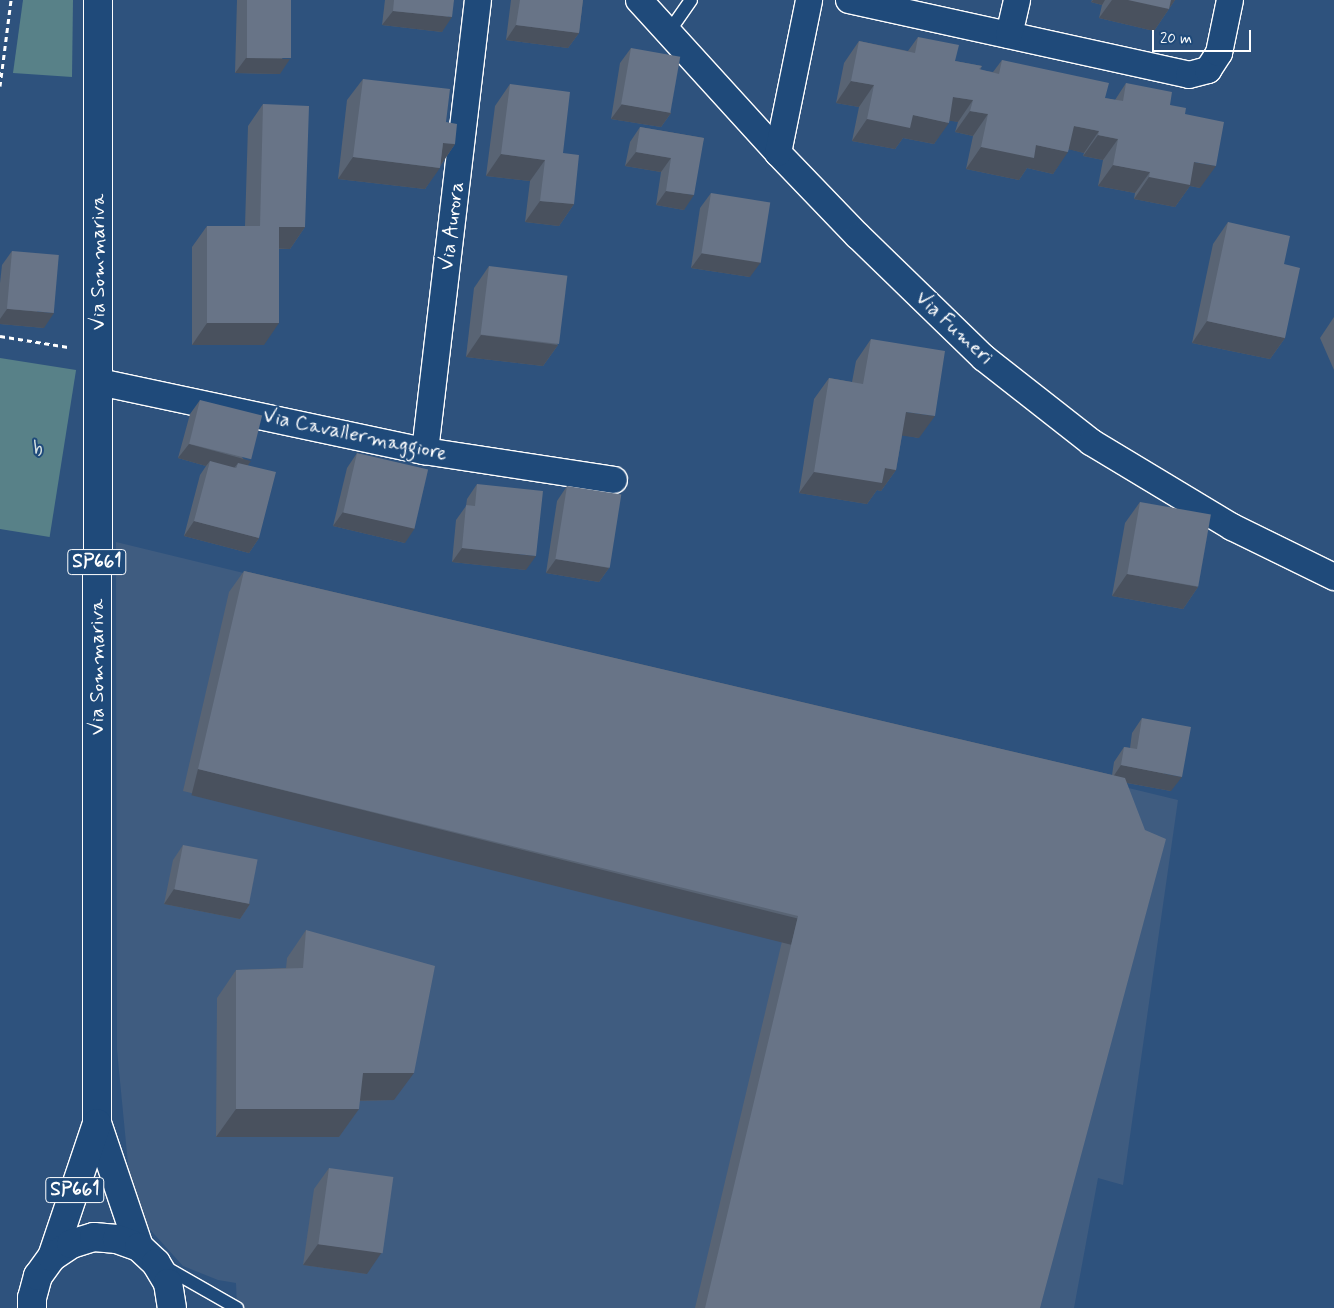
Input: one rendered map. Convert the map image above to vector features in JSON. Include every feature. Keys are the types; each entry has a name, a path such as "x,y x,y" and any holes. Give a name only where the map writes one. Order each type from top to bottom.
{"main road":[{"name":"Via Sommariva","path":"52,1257 97,1124 98,0"},
{"name":"Via Sommariva","path":"97,1124 147,1255 168,1283 172,1308"},
{"path":"32,1308 32,1298 38,1276 52,1257 71,1244 94,1237 117,1239 147,1255"}],"street":[{"name":"Via Aurora","path":"425,451 478,0"},
{"name":"Via Fumeri","path":"639,0 778,153 858,236 984,358 1091,442 1232,527 1334,576"},
{"path":"778,153 809,0"},
{"path":"849,0 1188,75 1208,70 1219,53 1230,0"},
{"path":"1009,36 1017,0"},
{"name":"Via Cavallermaggiore","path":"99,382 425,451 614,480"}],"lane":[{"path":"668,33 691,0"},
{"path":"147,1255 237,1308"}],"path":[{"path":"0,86 11,0"},
{"path":"0,336 98,351"}],"shaded area":[{"path":"116,542 1178,800 1123,1185 1098,1178 1074,1308 237,1308 236,1283 218,1280 183,1266 145,1224 129,1174 117,1050"}],"green space":[{"path":"23,0 73,0 72,77 13,73"},
{"name":"b","path":"0,358 76,370 50,537 0,529"}],"building":[{"path":"247,0 291,0 291,58 247,58"},
{"path":"394,0 454,0 452,17 393,11"},
{"path":"520,0 583,0 579,33 516,25"},
{"path":"1128,0 1171,0 1169,9"},
{"path":"918,37 959,45 955,61 982,66 979,69 999,74 1002,60 1109,83 1105,98 1123,101 1126,83 1172,92 1170,105 1186,108 1185,114 1224,122 1216,166 1194,162 1190,185 1149,177 1150,172 1113,165 1118,139 1098,135 1099,131 1074,126 1068,152 1036,145 1034,158 981,147 988,114 970,111 973,100 953,97 949,123 913,115 910,128 867,119 874,85 851,81 859,41 915,53"},
{"path":"631,48 680,57 670,113 621,104"},
{"path":"363,79 450,89 446,122 457,124 455,144 443,143 440,168 353,157"},
{"path":"510,84 570,92 563,153 579,155 574,204 540,201 545,160 501,154"},
{"path":"263,104 309,106 305,227 279,227 279,323 207,323 207,226 260,226"},
{"path":"640,127 704,138 694,195 666,191 671,158 636,152"},
{"path":"711,193 770,202 761,263 701,253"},
{"path":"1228,222 1290,236 1284,264 1300,268 1285,338 1207,321"},
{"path":"12,251 59,255 54,313 7,309"},
{"path":"489,266 567,276 559,344 481,334"},
{"path":"871,339 945,351 935,416 906,412 896,470 885,468 882,483 814,472 829,378 863,384"},
{"path":"200,400 262,415 251,459 189,444"},
{"path":"357,453 428,469 414,529 343,512"},
{"path":"210,461 236,468 238,463 276,472 259,538 194,521"},
{"path":"477,484 543,491 536,556 462,548 466,505 475,506"},
{"path":"567,486 621,495 610,568 555,559"},
{"path":"1140,502 1211,515 1198,586 1127,574"},
{"path":"244,571 1125,778 1145,830 1166,839 1040,1308 705,1308 798,916 198,769"},
{"path":"1142,718 1191,727 1182,777 1121,765 1124,747 1137,749"},
{"path":"183,845 258,860 249,904 174,889"},
{"path":"306,930 435,966 414,1073 363,1073 359,1109 236,1109 236,970 303,968"},
{"path":"329,1168 393,1177 383,1253 318,1244"}]}
